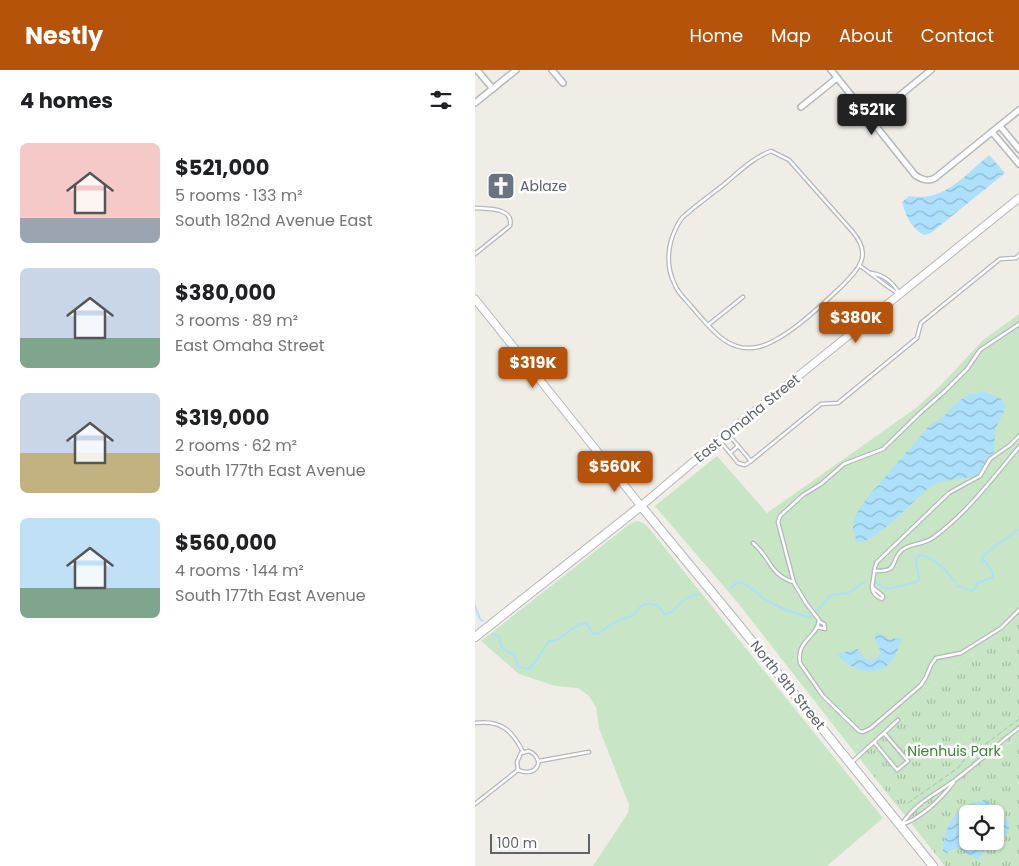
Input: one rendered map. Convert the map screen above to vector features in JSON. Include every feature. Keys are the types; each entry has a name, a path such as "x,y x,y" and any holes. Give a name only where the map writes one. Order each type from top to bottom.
{"main road":[{"name":"East Omaha Street","path":"475,637 641,506"},
{"name":"North 9th Street","path":"641,506 933,866"}],"street":[{"path":"477,70 493,89"},
{"path":"475,103 516,70"},
{"path":"552,70 563,83"},
{"path":"831,70 915,174 922,179 928,180 939,176 1019,110"},
{"path":"871,119 931,70"},
{"path":"801,108 837,78"},
{"path":"999,126 1019,149"},
{"path":"992,132 1019,164"},
{"name":"East Omaha Street","path":"641,506 719,440 1019,198"},
{"path":"475,299 641,506"}],"lane":[{"path":"771,151 789,160 860,241 863,251 860,266 820,306 794,327 765,345 747,348 731,345 719,337 675,287 668,262 671,240 682,219 762,155 771,151"},
{"path":"475,208 505,212 511,221 511,226 475,254"},
{"path":"719,440 740,464 745,465 751,462 821,404 838,403 917,338 921,323 1000,259 1016,258 1019,255"},
{"path":"860,266 889,280 900,294"},
{"path":"870,272 875,279 900,294"},
{"path":"708,325 743,297"},
{"path":"817,627 825,629 824,624 819,622 794,583 779,530 778,522 780,516 803,495 821,484 845,464 883,449 945,392 967,369 980,350 1019,324"},
{"path":"727,434 751,462"},
{"path":"872,587 883,596 882,599 875,595 872,587 877,562 949,494 980,476 990,459 1019,436"},
{"path":"730,453 738,446"},
{"path":"874,571 889,570 901,551 926,543 952,523 978,498 1019,447"},
{"path":"753,543 763,552 776,574 794,583"},
{"path":"819,622 801,646 800,663 823,696 855,728 863,732 871,728 921,685 936,658 961,653 1001,628 1019,610"},
{"path":"851,763 898,720"},
{"path":"475,724 493,723 502,726 515,737 523,752"},
{"path":"901,826 911,811 930,795 955,780 1019,728"},
{"path":"874,742 897,770 908,761 884,733"},
{"path":"529,751 537,756 538,766 531,772 518,770 518,758 523,752 529,751"},
{"path":"539,761 589,752"},
{"path":"475,804 518,770"},
{"path":"901,826 913,821 942,798 955,780"}],"path":[{"path":"908,803 958,768 963,761 1019,719"}],"green space":[{"path":"1019,314 1019,617 852,749 738,603 655,506 717,456 767,513 916,408 940,386 983,340"},
{"path":"638,521 648,527 883,818 827,866 593,866 628,813 629,805 599,728 596,707 589,696 578,688 555,686 519,674 481,641 631,523"},
{"name":"Nienhuis Park","path":"1019,617 1019,866 945,866 852,749"}],"water":[{"path":"989,155 1005,173 931,233 924,235 912,225 902,202 909,196 921,197 932,195 953,186"},
{"path":"981,391 1000,398 1005,404 1004,411 995,430 994,452 981,471 975,475 942,482 930,487 881,531 872,537 857,542 853,523 858,511 867,498 929,426 943,417 955,404 969,394 976,394"},
{"path":"876,633 880,633 888,639 903,638 896,654 887,666 873,671 865,671 849,665 836,654 858,649 864,658 874,659 879,655 880,651 875,638"},
{"path":"987,799 989,805 970,805"},
{"path":"959,811 959,848 957,847 947,853 943,851 944,840 950,823"},
{"path":"1004,817 1009,823 1004,838"},
{"path":"962,850 985,850 978,860"}],"waterway":[{"path":"957,586 973,591 978,583 993,577 993,573 985,561 982,562 984,555 1019,529"},
{"path":"876,583 887,589 918,581 919,574 916,562 919,555 935,562 955,582"},
{"path":"731,588 737,582 742,583 778,606 809,617 812,616"},
{"path":"817,611 831,595 848,593 864,582"},
{"path":"492,634 499,637 503,649 514,655 518,667 529,669 549,641 559,638 581,624 587,624 593,634 596,634 613,623 634,614 646,604 653,604 660,608 664,614 673,611 686,599 700,594"},
{"path":"475,606 480,619 483,621"}],"place":[{"name":"Ablaze","path":"501,186"}]}
